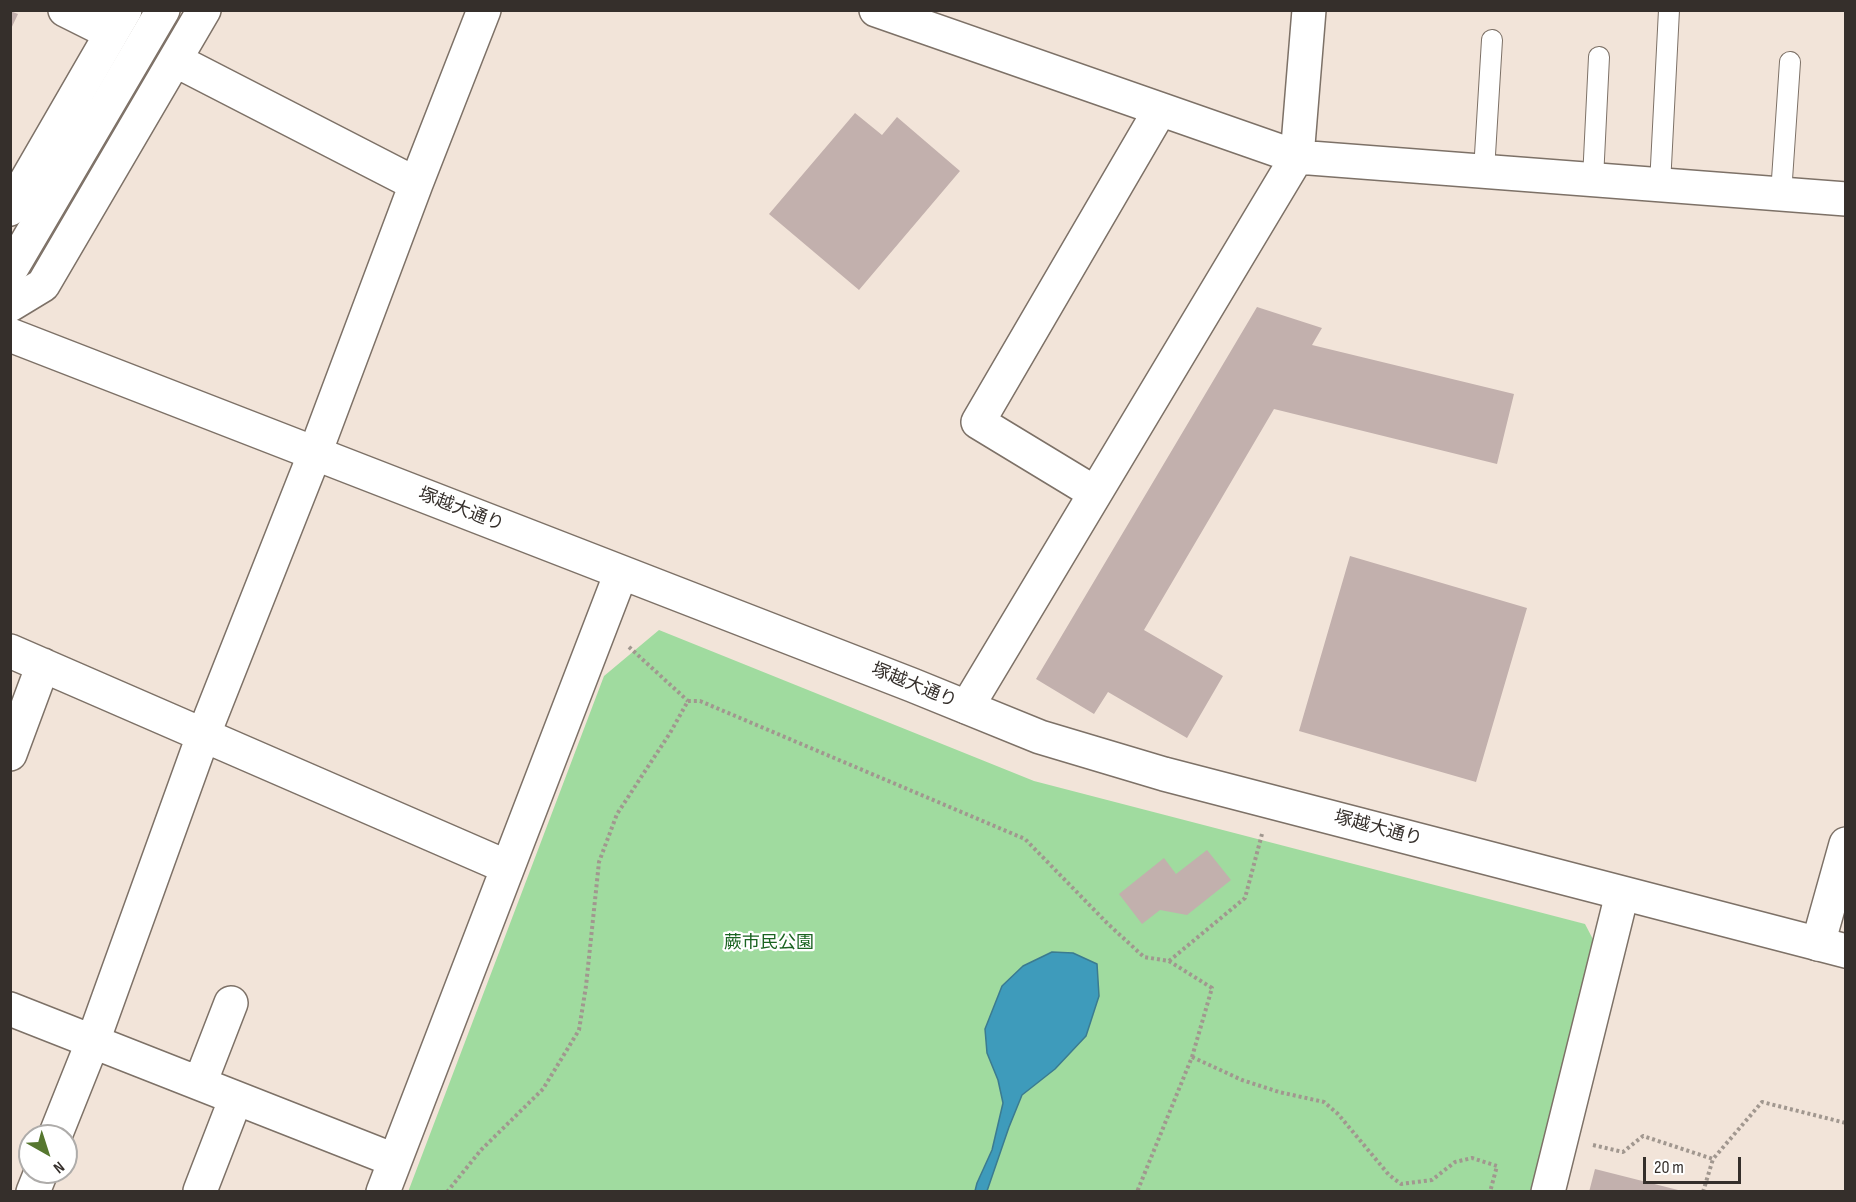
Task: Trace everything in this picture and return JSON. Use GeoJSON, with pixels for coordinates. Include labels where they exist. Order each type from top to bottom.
{"type":"FeatureCollection","features":[{"type":"Feature","properties":{"kind":"street"},"geometry":{"type":"LineString","coordinates":[[10,209],[118,22],[65,10]]}},
{"type":"Feature","properties":{"kind":"street"},"geometry":{"type":"LineString","coordinates":[[10,271],[163,10]]}},
{"type":"Feature","properties":{"kind":"street"},"geometry":{"type":"LineString","coordinates":[[10,305],[43,285],[204,10]]}},
{"type":"Feature","properties":{"kind":"street"},"geometry":{"type":"LineString","coordinates":[[60,1124],[93,1041],[203,736],[315,453],[484,10]]}},
{"type":"Feature","properties":{"kind":"street"},"geometry":{"type":"LineString","coordinates":[[876,10],[959,24],[1160,110],[1297,157],[1845,199]]}},
{"type":"Feature","properties":{"kind":"street"},"geometry":{"type":"LineString","coordinates":[[967,707],[1297,157],[1310,10]]}},
{"type":"Feature","properties":{"kind":"street"},"geometry":{"type":"LineString","coordinates":[[175,60],[416,184]]}},
{"type":"Feature","properties":{"kind":"street"},"geometry":{"type":"LineString","coordinates":[[1095,493],[978,422],[1160,110]]}},
{"type":"Feature","properties":{"kind":"street","name":"塚越大通り"},"geometry":{"type":"LineString","coordinates":[[10,335],[1040,737],[1164,774],[1832,947]]}},
{"type":"Feature","properties":{"kind":"street"},"geometry":{"type":"LineString","coordinates":[[383,1191],[621,573]]}},
{"type":"Feature","properties":{"kind":"street"},"geometry":{"type":"LineString","coordinates":[[10,651],[507,867]]}},
{"type":"Feature","properties":{"kind":"street"},"geometry":{"type":"LineString","coordinates":[[10,754],[43,665]]}},
{"type":"Feature","properties":{"kind":"street"},"geometry":{"type":"LineString","coordinates":[[1832,947],[1845,844]]}},
{"type":"Feature","properties":{"kind":"street"},"geometry":{"type":"LineString","coordinates":[[1548,1191],[1623,894]]}},
{"type":"Feature","properties":{"kind":"street"},"geometry":{"type":"LineString","coordinates":[[200,1083],[231,1003]]}},
{"type":"Feature","properties":{"kind":"street"},"geometry":{"type":"LineString","coordinates":[[10,1009],[394,1160]]}},
{"type":"Feature","properties":{"kind":"street"},"geometry":{"type":"LineString","coordinates":[[200,1191],[236,1098]]}},
{"type":"Feature","properties":{"kind":"lane"},"geometry":{"type":"LineString","coordinates":[[1660,185],[1669,10]]}},
{"type":"Feature","properties":{"kind":"lane"},"geometry":{"type":"LineString","coordinates":[[1484,171],[1492,40]]}},
{"type":"Feature","properties":{"kind":"lane"},"geometry":{"type":"LineString","coordinates":[[1593,179],[1599,57]]}},
{"type":"Feature","properties":{"kind":"lane"},"geometry":{"type":"LineString","coordinates":[[1781,194],[1790,62]]}},
{"type":"Feature","properties":{"kind":"path"},"geometry":{"type":"LineString","coordinates":[[628,647],[688,701],[700,701],[1025,839],[1108,924],[1144,957],[1169,962],[1212,988],[1192,1057],[1138,1191]]}},
{"type":"Feature","properties":{"kind":"path"},"geometry":{"type":"LineString","coordinates":[[447,1191],[481,1150],[543,1089],[579,1030],[599,862],[617,814],[688,701]]}},
{"type":"Feature","properties":{"kind":"path"},"geometry":{"type":"LineString","coordinates":[[1169,962],[1245,898],[1271,801]]}},
{"type":"Feature","properties":{"kind":"path"},"geometry":{"type":"LineString","coordinates":[[1192,1057],[1242,1080],[1279,1092],[1324,1102],[1338,1114],[1389,1175],[1401,1184],[1432,1180],[1455,1162],[1472,1158],[1497,1166],[1490,1191]]}},
{"type":"Feature","properties":{"kind":"path"},"geometry":{"type":"LineString","coordinates":[[1703,1191],[1713,1159],[1762,1102],[1845,1123]]}},
{"type":"Feature","properties":{"kind":"path"},"geometry":{"type":"LineString","coordinates":[[1562,1138],[1623,1152],[1643,1136],[1713,1159]]}},
{"type":"Feature","properties":{"kind":"green space","name":"蕨市民公園"},"geometry":{"type":"Polygon","coordinates":[[[659,630],[1034,781],[1585,924],[1597,947],[1530,1191],[408,1192],[604,676],[659,630]]]}},
{"type":"Feature","properties":{"kind":"water"},"geometry":{"type":"Polygon","coordinates":[[[1052,952],[1073,953],[1097,964],[1099,996],[1086,1036],[1055,1069],[1022,1095],[987,1191],[975,1191],[992,1150],[1003,1103],[998,1080],[987,1053],[985,1029],[1002,986],[1023,966],[1052,952]]]}},
{"type":"Feature","properties":{"kind":"building"},"geometry":{"type":"Polygon","coordinates":[[[10,11],[18,14],[10,31],[10,11]]]}},
{"type":"Feature","properties":{"kind":"building"},"geometry":{"type":"Polygon","coordinates":[[[855,113],[882,135],[897,117],[960,171],[859,290],[769,214],[855,113]]]}},
{"type":"Feature","properties":{"kind":"building"},"geometry":{"type":"Polygon","coordinates":[[[1257,307],[1322,328],[1312,345],[1514,394],[1497,464],[1274,409],[1144,630],[1223,676],[1187,738],[1108,692],[1094,714],[1036,679],[1257,307]]]}},
{"type":"Feature","properties":{"kind":"building"},"geometry":{"type":"Polygon","coordinates":[[[1350,556],[1527,608],[1476,782],[1299,731],[1350,556]]]}},
{"type":"Feature","properties":{"kind":"building"},"geometry":{"type":"Polygon","coordinates":[[[1207,850],[1231,880],[1187,915],[1160,910],[1142,924],[1119,894],[1164,858],[1176,874],[1207,850]]]}},
{"type":"Feature","properties":{"kind":"building"},"geometry":{"type":"Polygon","coordinates":[[[1595,1169],[1682,1191],[1682,1192],[1589,1192],[1595,1169]]]}}]}
